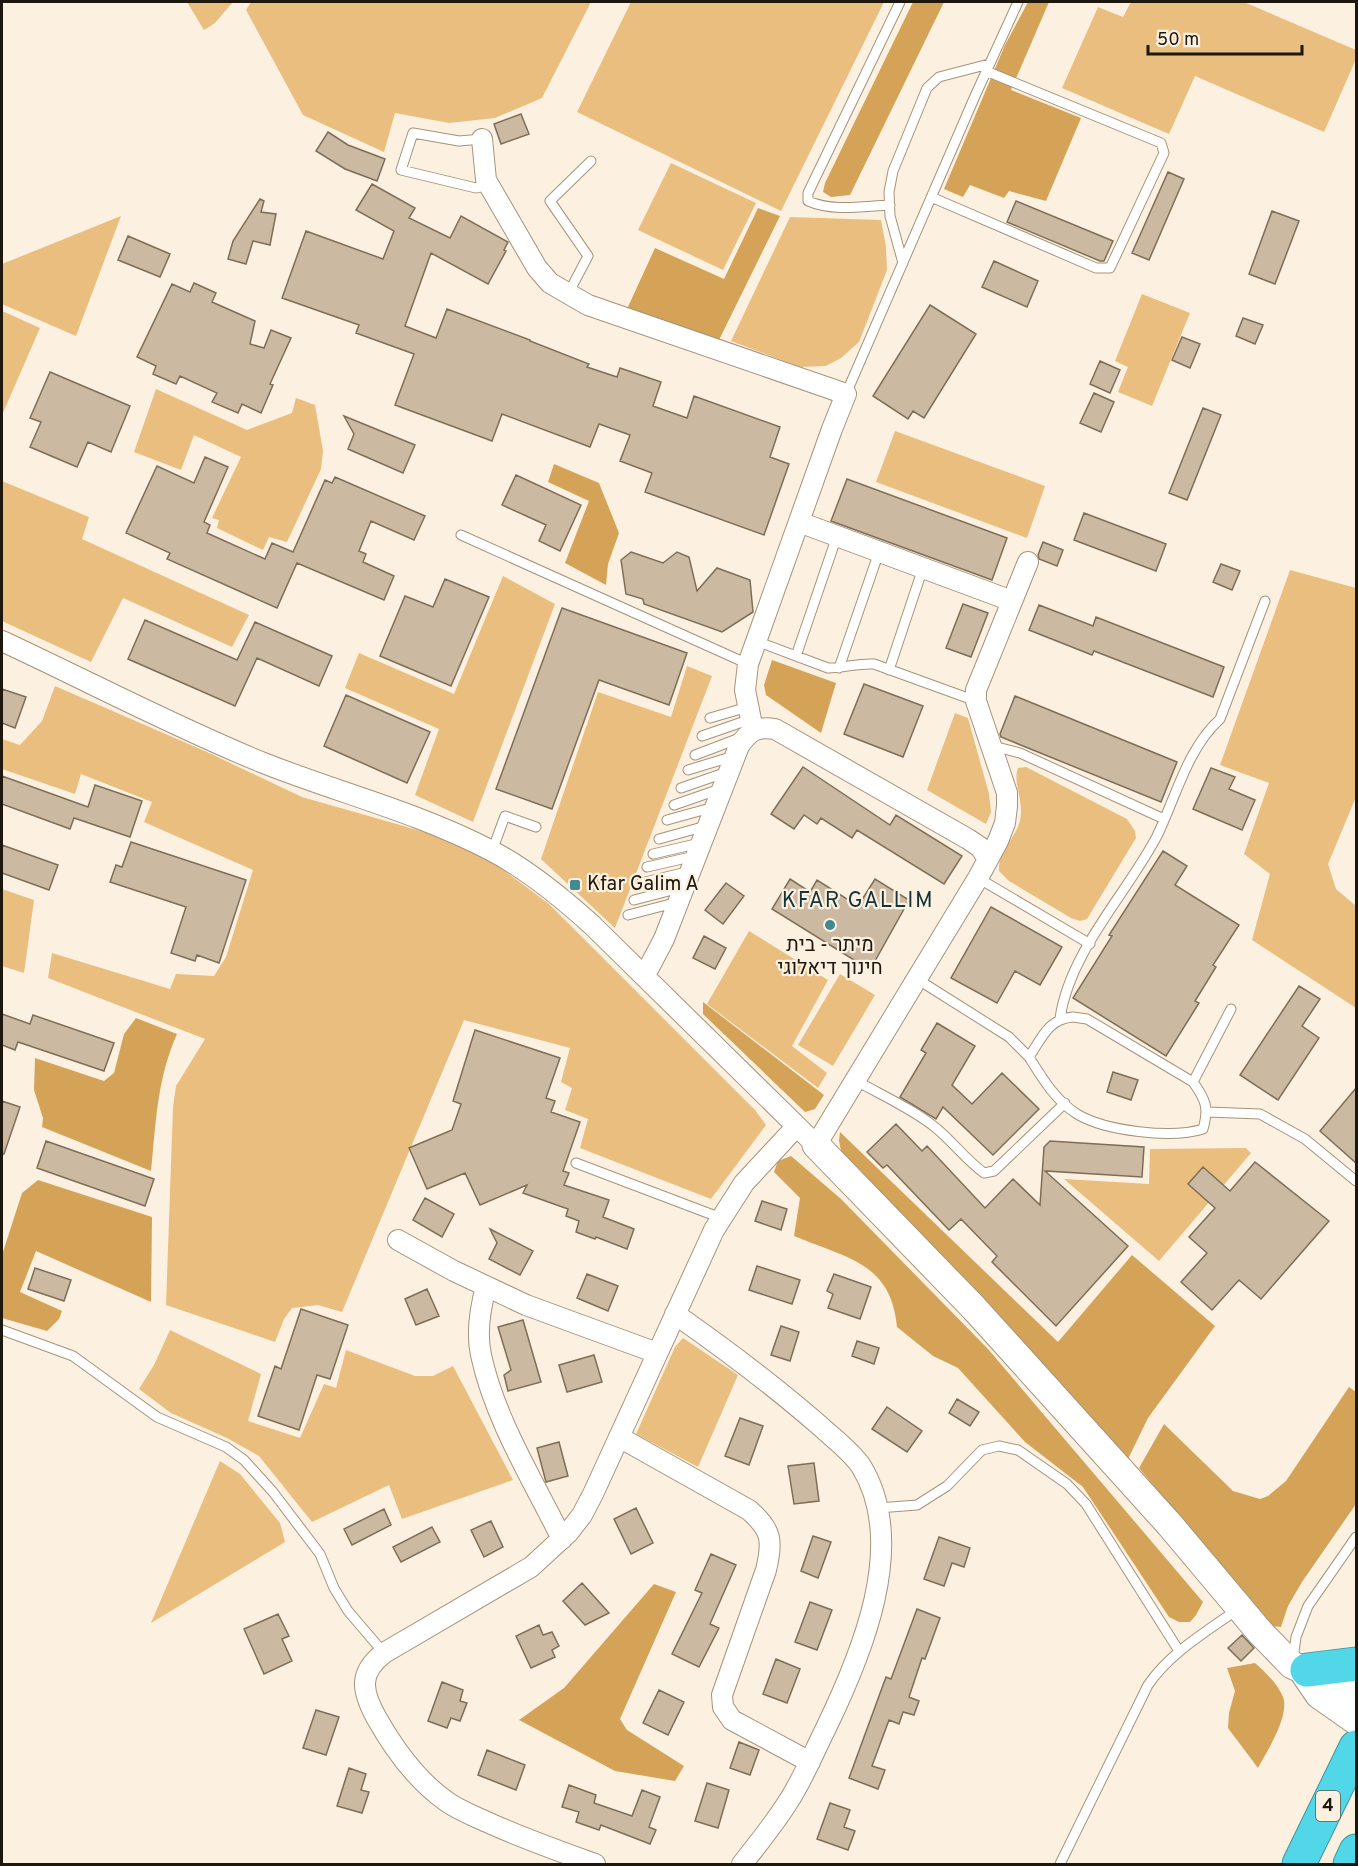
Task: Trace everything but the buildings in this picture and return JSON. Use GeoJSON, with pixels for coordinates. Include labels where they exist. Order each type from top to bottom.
{"type":"FeatureCollection","features":[{"type":"Feature","properties":{"kind":"highway"},"geometry":{"type":"LineString","coordinates":[[1300,1667],[1356,1664]]}},
{"type":"Feature","properties":{"kind":"highway","name":"4"},"geometry":{"type":"LineString","coordinates":[[1299,1864],[1356,1747]]}},
{"type":"Feature","properties":{"kind":"highway"},"geometry":{"type":"LineString","coordinates":[[1350,1864],[1356,1851]]}},
{"type":"Feature","properties":{"kind":"street"},"geometry":{"type":"LineString","coordinates":[[483,139],[486,180],[537,268],[550,283],[588,305],[846,394],[748,664],[745,690],[750,724],[659,949],[645,975]]}},
{"type":"Feature","properties":{"kind":"street"},"geometry":{"type":"LineString","coordinates":[[799,522],[1012,601]]}},
{"type":"Feature","properties":{"kind":"street"},"geometry":{"type":"LineString","coordinates":[[595,1864],[509,1832],[474,1816],[447,1802],[427,1786],[393,1745],[369,1705],[364,1688],[365,1674],[375,1659],[384,1653],[531,1567],[562,1539],[582,1515],[721,1218],[744,1184],[806,1136],[855,1080],[978,878],[1005,823],[1007,793],[976,701],[976,690],[1028,562]]}},
{"type":"Feature","properties":{"kind":"street"},"geometry":{"type":"LineString","coordinates":[[2,641],[248,756],[298,777],[430,823],[492,851],[566,901],[645,975],[806,1136],[989,1325],[1170,1525],[1258,1631],[1300,1667],[1356,1694]]}},
{"type":"Feature","properties":{"kind":"street"},"geometry":{"type":"LineString","coordinates":[[750,724],[775,729],[968,839],[980,847],[988,859]]}},
{"type":"Feature","properties":{"kind":"street"},"geometry":{"type":"LineString","coordinates":[[398,1240],[486,1287],[570,1323],[657,1353]]}},
{"type":"Feature","properties":{"kind":"street"},"geometry":{"type":"LineString","coordinates":[[486,1287],[479,1311],[481,1354],[493,1393],[510,1435],[562,1539]]}},
{"type":"Feature","properties":{"kind":"street"},"geometry":{"type":"LineString","coordinates":[[675,1314],[789,1398],[845,1449],[859,1464],[870,1482],[878,1508],[881,1541],[879,1575],[870,1617],[846,1688],[788,1802],[742,1864]]}},
{"type":"Feature","properties":{"kind":"street"},"geometry":{"type":"LineString","coordinates":[[619,1437],[749,1510],[760,1519],[770,1534],[771,1551],[766,1570],[722,1695],[723,1707],[732,1719],[810,1762]]}},
{"type":"Feature","properties":{"kind":"street"},"geometry":{"type":"LineString","coordinates":[[1300,1667],[1318,1695],[1356,1721]]}},
{"type":"Feature","properties":{"kind":"lane"},"geometry":{"type":"LineString","coordinates":[[890,205],[820,206],[808,201],[808,193],[900,2]]}},
{"type":"Feature","properties":{"kind":"lane"},"geometry":{"type":"LineString","coordinates":[[846,394],[1018,2]]}},
{"type":"Feature","properties":{"kind":"lane"},"geometry":{"type":"LineString","coordinates":[[903,263],[890,216],[889,192],[893,171],[927,88],[939,77],[988,68],[1161,142],[1164,153],[1110,268],[1096,268],[931,197]]}},
{"type":"Feature","properties":{"kind":"lane"},"geometry":{"type":"LineString","coordinates":[[483,139],[459,141],[413,133],[401,170],[476,188],[489,184]]}},
{"type":"Feature","properties":{"kind":"lane"},"geometry":{"type":"LineString","coordinates":[[568,294],[588,256],[550,201],[591,161]]}},
{"type":"Feature","properties":{"kind":"lane"},"geometry":{"type":"LineString","coordinates":[[461,535],[748,664]]}},
{"type":"Feature","properties":{"kind":"lane"},"geometry":{"type":"LineString","coordinates":[[796,656],[837,536]]}},
{"type":"Feature","properties":{"kind":"lane"},"geometry":{"type":"LineString","coordinates":[[839,668],[879,552]]}},
{"type":"Feature","properties":{"kind":"lane"},"geometry":{"type":"LineString","coordinates":[[889,670],[923,568]]}},
{"type":"Feature","properties":{"kind":"lane"},"geometry":{"type":"LineString","coordinates":[[1060,1018],[1066,987],[1156,837],[1198,745],[1209,729],[1220,719],[1265,602]]}},
{"type":"Feature","properties":{"kind":"lane"},"geometry":{"type":"LineString","coordinates":[[756,641],[828,668],[861,663],[874,664],[976,701]]}},
{"type":"Feature","properties":{"kind":"lane"},"geometry":{"type":"LineString","coordinates":[[710,718],[741,709],[750,724]]}},
{"type":"Feature","properties":{"kind":"lane"},"geometry":{"type":"LineString","coordinates":[[702,736],[750,724]]}},
{"type":"Feature","properties":{"kind":"lane"},"geometry":{"type":"LineString","coordinates":[[695,755],[750,724]]}},
{"type":"Feature","properties":{"kind":"lane"},"geometry":{"type":"LineString","coordinates":[[991,746],[1020,753],[1164,819]]}},
{"type":"Feature","properties":{"kind":"lane"},"geometry":{"type":"LineString","coordinates":[[688,770],[726,780]]}},
{"type":"Feature","properties":{"kind":"lane"},"geometry":{"type":"LineString","coordinates":[[681,788],[726,780]]}},
{"type":"Feature","properties":{"kind":"lane"},"geometry":{"type":"LineString","coordinates":[[674,805],[726,780]]}},
{"type":"Feature","properties":{"kind":"lane"},"geometry":{"type":"LineString","coordinates":[[667,820],[726,780]]}},
{"type":"Feature","properties":{"kind":"lane"},"geometry":{"type":"LineString","coordinates":[[492,851],[504,816],[536,827]]}},
{"type":"Feature","properties":{"kind":"lane"},"geometry":{"type":"LineString","coordinates":[[660,839],[693,864]]}},
{"type":"Feature","properties":{"kind":"lane"},"geometry":{"type":"LineString","coordinates":[[653,854],[693,864]]}},
{"type":"Feature","properties":{"kind":"lane"},"geometry":{"type":"LineString","coordinates":[[647,867],[693,864]]}},
{"type":"Feature","properties":{"kind":"lane"},"geometry":{"type":"LineString","coordinates":[[641,883],[693,864]]}},
{"type":"Feature","properties":{"kind":"lane"},"geometry":{"type":"LineString","coordinates":[[634,900],[693,864]]}},
{"type":"Feature","properties":{"kind":"lane"},"geometry":{"type":"LineString","coordinates":[[628,915],[693,864]]}},
{"type":"Feature","properties":{"kind":"lane"},"geometry":{"type":"LineString","coordinates":[[978,878],[1090,944]]}},
{"type":"Feature","properties":{"kind":"lane"},"geometry":{"type":"LineString","coordinates":[[917,979],[1009,1037],[1029,1057],[1056,1096],[1077,1114],[1102,1125],[1137,1132],[1193,1132],[1203,1129],[1208,1112],[1202,1095],[1193,1082],[1087,1019],[1060,1018],[1050,1025],[1029,1057]]}},
{"type":"Feature","properties":{"kind":"lane"},"geometry":{"type":"LineString","coordinates":[[1193,1082],[1231,1009]]}},
{"type":"Feature","properties":{"kind":"lane"},"geometry":{"type":"LineString","coordinates":[[855,1080],[933,1125],[984,1173],[994,1171],[1065,1103]]}},
{"type":"Feature","properties":{"kind":"lane"},"geometry":{"type":"LineString","coordinates":[[1208,1112],[1260,1114],[1305,1139],[1356,1181]]}},
{"type":"Feature","properties":{"kind":"lane"},"geometry":{"type":"LineString","coordinates":[[576,1162],[721,1218]]}},
{"type":"Feature","properties":{"kind":"lane"},"geometry":{"type":"LineString","coordinates":[[2,1330],[73,1356],[157,1418],[225,1447],[244,1460],[273,1492],[320,1554],[334,1588],[348,1611],[384,1653]]}},
{"type":"Feature","properties":{"kind":"lane"},"geometry":{"type":"LineString","coordinates":[[878,1508],[917,1505],[947,1486],[982,1450],[999,1446],[1018,1450],[1067,1484],[1086,1504],[1179,1651]]}},
{"type":"Feature","properties":{"kind":"lane"},"geometry":{"type":"LineString","coordinates":[[1300,1667],[1296,1636],[1308,1606],[1356,1537]]}},
{"type":"Feature","properties":{"kind":"lane"},"geometry":{"type":"LineString","coordinates":[[1060,1864],[1148,1685],[1158,1670],[1179,1651],[1240,1609]]}},
{"type":"Feature","properties":{"kind":"shaded area"},"geometry":{"type":"Polygon","coordinates":[[[187,2],[233,2],[215,23],[204,30],[187,2]]]}},
{"type":"Feature","properties":{"kind":"shaded area"},"geometry":{"type":"Polygon","coordinates":[[[251,2],[591,2],[542,98],[495,118],[449,123],[395,113],[384,152],[303,115],[246,10],[251,2]]]}},
{"type":"Feature","properties":{"kind":"shaded area"},"geometry":{"type":"Polygon","coordinates":[[[631,2],[884,2],[781,211],[577,112],[631,2]]]}},
{"type":"Feature","properties":{"kind":"shaded area"},"geometry":{"type":"Polygon","coordinates":[[[913,2],[944,2],[850,195],[831,197],[823,192],[825,183],[913,2]]]}},
{"type":"Feature","properties":{"kind":"shaded area"},"geometry":{"type":"Polygon","coordinates":[[[1028,2],[1049,2],[1011,90],[1081,118],[1046,201],[1009,191],[1004,198],[970,185],[963,197],[944,189],[1005,45],[1028,2]]]}},
{"type":"Feature","properties":{"kind":"shaded area"},"geometry":{"type":"Polygon","coordinates":[[[1131,2],[1244,2],[1356,50],[1356,59],[1324,132],[1195,76],[1169,134],[1062,88],[1098,7],[1123,17],[1131,2]]]}},
{"type":"Feature","properties":{"kind":"shaded area"},"geometry":{"type":"Polygon","coordinates":[[[671,163],[756,203],[723,270],[638,230],[671,163]]]}},
{"type":"Feature","properties":{"kind":"shaded area"},"geometry":{"type":"Polygon","coordinates":[[[758,208],[780,216],[718,342],[627,309],[655,248],[724,279],[758,208]]]}},
{"type":"Feature","properties":{"kind":"shaded area"},"geometry":{"type":"Polygon","coordinates":[[[121,216],[76,336],[2,304],[2,264],[121,216]]]}},
{"type":"Feature","properties":{"kind":"shaded area"},"geometry":{"type":"Polygon","coordinates":[[[790,217],[881,220],[887,270],[859,342],[841,358],[826,366],[799,367],[731,341],[790,217]]]}},
{"type":"Feature","properties":{"kind":"shaded area"},"geometry":{"type":"Polygon","coordinates":[[[1142,294],[1190,313],[1152,406],[1118,392],[1128,367],[1115,361],[1142,294]]]}},
{"type":"Feature","properties":{"kind":"shaded area"},"geometry":{"type":"Polygon","coordinates":[[[2,311],[40,328],[2,415],[2,311]]]}},
{"type":"Feature","properties":{"kind":"shaded area"},"geometry":{"type":"Polygon","coordinates":[[[156,389],[247,430],[292,413],[296,398],[315,405],[323,451],[321,469],[287,542],[269,537],[263,550],[217,528],[219,520],[212,518],[241,457],[194,435],[181,470],[134,452],[156,389]]]}},
{"type":"Feature","properties":{"kind":"shaded area"},"geometry":{"type":"Polygon","coordinates":[[[895,431],[1045,486],[1027,538],[876,482],[895,431]]]}},
{"type":"Feature","properties":{"kind":"shaded area"},"geometry":{"type":"Polygon","coordinates":[[[554,464],[599,483],[619,533],[608,564],[606,585],[565,563],[589,501],[548,482],[554,464]]]}},
{"type":"Feature","properties":{"kind":"shaded area"},"geometry":{"type":"Polygon","coordinates":[[[2,481],[89,517],[82,539],[249,615],[232,647],[123,598],[91,662],[2,621],[2,481]]]}},
{"type":"Feature","properties":{"kind":"shaded area"},"geometry":{"type":"Polygon","coordinates":[[[1290,570],[1356,588],[1356,797],[1328,864],[1336,889],[1356,906],[1356,1008],[1252,940],[1270,874],[1244,854],[1269,783],[1220,765],[1290,570]]]}},
{"type":"Feature","properties":{"kind":"shaded area"},"geometry":{"type":"Polygon","coordinates":[[[503,576],[555,604],[473,822],[415,795],[439,729],[345,688],[359,653],[454,694],[503,576]]]}},
{"type":"Feature","properties":{"kind":"shaded area"},"geometry":{"type":"Polygon","coordinates":[[[772,660],[836,683],[821,733],[766,695],[764,685],[772,660]]]}},
{"type":"Feature","properties":{"kind":"shaded area"},"geometry":{"type":"Polygon","coordinates":[[[687,666],[712,676],[615,928],[541,859],[598,692],[671,717],[687,666]]]}},
{"type":"Feature","properties":{"kind":"shaded area"},"geometry":{"type":"Polygon","coordinates":[[[55,686],[207,752],[302,797],[449,839],[493,862],[549,904],[755,1110],[766,1125],[711,1199],[580,1148],[588,1119],[565,1110],[572,1088],[561,1082],[570,1048],[464,1020],[342,1312],[318,1305],[292,1308],[284,1319],[275,1342],[166,1305],[173,1107],[176,1086],[205,1039],[48,978],[52,953],[170,989],[176,974],[214,976],[226,957],[253,870],[144,822],[152,802],[81,774],[75,794],[2,769],[2,739],[20,745],[42,721],[55,686]]]}},
{"type":"Feature","properties":{"kind":"shaded area"},"geometry":{"type":"Polygon","coordinates":[[[955,713],[968,718],[989,794],[991,812],[986,824],[927,790],[955,713]]]}},
{"type":"Feature","properties":{"kind":"shaded area"},"geometry":{"type":"Polygon","coordinates":[[[1026,767],[1127,819],[1135,831],[1136,838],[1087,919],[1080,921],[1071,918],[1009,881],[999,871],[1003,852],[1019,824],[1021,809],[1017,774],[1018,768],[1026,767]]]}},
{"type":"Feature","properties":{"kind":"shaded area"},"geometry":{"type":"Polygon","coordinates":[[[2,889],[34,900],[24,973],[2,966],[2,889]]]}},
{"type":"Feature","properties":{"kind":"shaded area"},"geometry":{"type":"Polygon","coordinates":[[[749,931],[828,980],[792,1046],[827,1073],[818,1088],[707,1004],[749,931]]]}},
{"type":"Feature","properties":{"kind":"shaded area"},"geometry":{"type":"Polygon","coordinates":[[[840,974],[875,995],[833,1066],[798,1045],[840,974]]]}},
{"type":"Feature","properties":{"kind":"shaded area"},"geometry":{"type":"Polygon","coordinates":[[[703,1002],[824,1095],[815,1109],[805,1112],[703,1014],[703,1002]]]}},
{"type":"Feature","properties":{"kind":"shaded area"},"geometry":{"type":"Polygon","coordinates":[[[136,1018],[177,1034],[161,1084],[151,1171],[42,1127],[43,1118],[34,1090],[35,1058],[104,1081],[114,1073],[124,1034],[136,1018]]]}},
{"type":"Feature","properties":{"kind":"shaded area"},"geometry":{"type":"Polygon","coordinates":[[[840,1132],[1058,1342],[1132,1255],[1215,1326],[1148,1418],[1128,1459],[842,1155],[840,1132]]]}},
{"type":"Feature","properties":{"kind":"shaded area"},"geometry":{"type":"Polygon","coordinates":[[[1246,1148],[1251,1153],[1159,1261],[1064,1179],[1149,1184],[1150,1149],[1246,1148]]]}},
{"type":"Feature","properties":{"kind":"shaded area"},"geometry":{"type":"Polygon","coordinates":[[[791,1156],[841,1199],[988,1349],[1203,1602],[1190,1622],[1179,1622],[1169,1617],[1083,1487],[1025,1442],[958,1368],[933,1356],[897,1327],[893,1305],[886,1288],[875,1275],[848,1257],[794,1236],[800,1198],[774,1172],[778,1161],[791,1156]]]}},
{"type":"Feature","properties":{"kind":"shaded area"},"geometry":{"type":"Polygon","coordinates":[[[38,1180],[152,1217],[151,1302],[36,1251],[20,1292],[62,1311],[59,1319],[47,1331],[2,1318],[2,1255],[22,1193],[38,1180]]]}},
{"type":"Feature","properties":{"kind":"shaded area"},"geometry":{"type":"Polygon","coordinates":[[[170,1330],[261,1374],[248,1421],[300,1438],[324,1384],[336,1388],[346,1350],[415,1376],[433,1376],[453,1366],[513,1480],[402,1519],[389,1485],[312,1522],[259,1456],[227,1438],[171,1413],[139,1389],[154,1365],[170,1330]]]}},
{"type":"Feature","properties":{"kind":"shaded area"},"geometry":{"type":"Polygon","coordinates":[[[683,1338],[738,1375],[698,1467],[636,1434],[675,1347],[683,1338]]]}},
{"type":"Feature","properties":{"kind":"shaded area"},"geometry":{"type":"Polygon","coordinates":[[[1349,1387],[1356,1392],[1356,1504],[1302,1582],[1288,1606],[1281,1627],[1271,1626],[1139,1468],[1164,1424],[1233,1491],[1260,1499],[1268,1496],[1286,1481],[1349,1387]]]}},
{"type":"Feature","properties":{"kind":"shaded area"},"geometry":{"type":"Polygon","coordinates":[[[220,1461],[240,1474],[280,1523],[285,1542],[151,1623],[220,1461]]]}},
{"type":"Feature","properties":{"kind":"shaded area"},"geometry":{"type":"Polygon","coordinates":[[[654,1584],[676,1592],[620,1719],[627,1730],[684,1766],[675,1781],[615,1771],[519,1720],[564,1688],[654,1584]]]}},
{"type":"Feature","properties":{"kind":"shaded area"},"geometry":{"type":"Polygon","coordinates":[[[1255,1663],[1278,1687],[1284,1705],[1277,1733],[1258,1768],[1228,1728],[1229,1713],[1235,1691],[1227,1668],[1255,1663]]]}},
{"type":"Feature","properties":{"kind":"place","name":"Kfar Galim A"},"geometry":{"type":"Point","coordinates":[575,885]}},
{"type":"Feature","properties":{"kind":"place","name":"מיתר - בית חינוך דיאלוגי"},"geometry":{"type":"Point","coordinates":[830,925]}},
{"type":"Feature","properties":{"kind":"district","name":"KFAR GALLIM"},"geometry":{"type":"Point","coordinates":[858,901]}}]}
